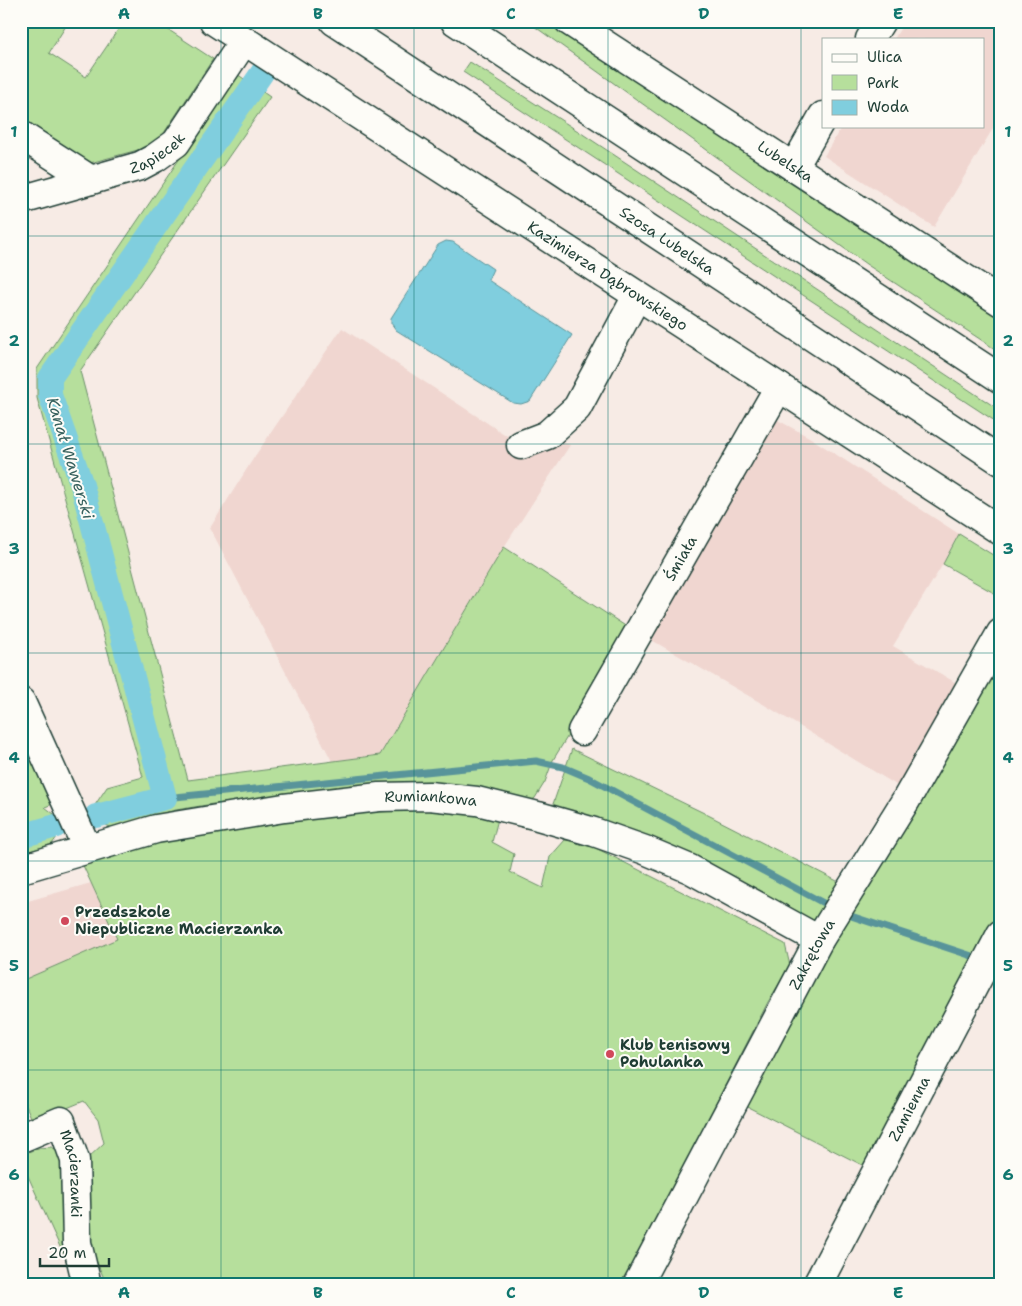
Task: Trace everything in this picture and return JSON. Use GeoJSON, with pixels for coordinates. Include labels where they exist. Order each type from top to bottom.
{"type":"FeatureCollection","features":[{"type":"Feature","properties":{"kind":"main road","name":"Kazimierza Dąbrowskiego"},"geometry":{"type":"LineString","coordinates":[[214,21],[1001,531]]}},
{"type":"Feature","properties":{"kind":"main road","name":"Szosa Lubelska"},"geometry":{"type":"LineString","coordinates":[[334,21],[1001,461]]}},
{"type":"Feature","properties":{"kind":"main road"},"geometry":{"type":"LineString","coordinates":[[454,21],[1001,379]]}},
{"type":"Feature","properties":{"kind":"main road","name":"Lubelska"},"geometry":{"type":"LineString","coordinates":[[569,21],[1001,302]]}},
{"type":"Feature","properties":{"kind":"main road"},"geometry":{"type":"LineString","coordinates":[[871,38],[881,21]]}},
{"type":"Feature","properties":{"kind":"main road","name":"Zapiecek"},"geometry":{"type":"LineString","coordinates":[[21,200],[140,166],[155,158],[176,143],[244,41]]}},
{"type":"Feature","properties":{"kind":"main road"},"geometry":{"type":"LineString","coordinates":[[794,167],[822,118]]}},
{"type":"Feature","properties":{"kind":"main road"},"geometry":{"type":"LineString","coordinates":[[21,135],[91,180]]}},
{"type":"Feature","properties":{"kind":"main road"},"geometry":{"type":"LineString","coordinates":[[521,445],[547,436],[577,408],[637,296]]}},
{"type":"Feature","properties":{"kind":"main road","name":"Śmiała"},"geometry":{"type":"LineString","coordinates":[[582,731],[779,387]]}},
{"type":"Feature","properties":{"kind":"main road","name":"Zakrętowa"},"geometry":{"type":"LineString","coordinates":[[637,1285],[826,929],[906,800],[1001,633]]}},
{"type":"Feature","properties":{"kind":"main road"},"geometry":{"type":"LineString","coordinates":[[21,702],[87,848]]}},
{"type":"Feature","properties":{"kind":"main road","name":"Rumiankowa"},"geometry":{"type":"LineString","coordinates":[[21,869],[156,828],[284,808],[380,797],[428,796],[478,800],[594,832],[690,869],[826,929]]}},
{"type":"Feature","properties":{"kind":"main road","name":"Zamienna"},"geometry":{"type":"LineString","coordinates":[[817,1285],[999,937]]}},
{"type":"Feature","properties":{"kind":"main road","name":"Macierzanki"},"geometry":{"type":"LineString","coordinates":[[21,1138],[61,1121],[75,1160],[77,1243],[86,1285]]}},
{"type":"Feature","properties":{"kind":"shaded area"},"geometry":{"type":"Polygon","coordinates":[[[905,21],[1001,21],[1001,115],[934,227],[824,156],[841,128],[984,128],[984,38],[895,38],[905,21]]]}},
{"type":"Feature","properties":{"kind":"shaded area"},"geometry":{"type":"Polygon","coordinates":[[[342,328],[521,445],[551,447],[562,442],[570,445],[504,547],[380,755],[332,761],[210,528],[253,459],[342,328]]]}},
{"type":"Feature","properties":{"kind":"shaded area"},"geometry":{"type":"Polygon","coordinates":[[[772,417],[809,437],[959,534],[893,646],[958,684],[898,786],[768,707],[648,638],[772,417]]]}},
{"type":"Feature","properties":{"kind":"shaded area","name":"Przedszkole Niepubliczne Macierzanka"},"geometry":{"type":"Polygon","coordinates":[[[91,883],[117,939],[21,981],[21,903],[91,883]]]}},
{"type":"Feature","properties":{"kind":"green space"},"geometry":{"type":"Polygon","coordinates":[[[21,21],[69,21],[49,53],[86,77],[124,21],[155,21],[213,59],[156,145],[90,163],[21,118],[21,21]]]}},
{"type":"Feature","properties":{"kind":"green space"},"geometry":{"type":"Polygon","coordinates":[[[527,21],[548,21],[1001,314],[1001,353],[866,264],[527,21]]]}},
{"type":"Feature","properties":{"kind":"green space"},"geometry":{"type":"Polygon","coordinates":[[[470,62],[578,131],[1001,411],[1001,425],[463,72],[470,62]]]}},
{"type":"Feature","properties":{"kind":"green space"},"geometry":{"type":"Polygon","coordinates":[[[237,74],[270,97],[80,371],[188,780],[380,755],[504,547],[630,629],[553,760],[545,782],[535,798],[524,806],[446,785],[213,804],[176,810],[112,828],[98,821],[93,808],[107,787],[143,777],[37,398],[37,369],[237,74]]]}},
{"type":"Feature","properties":{"kind":"green space"},"geometry":{"type":"Polygon","coordinates":[[[959,534],[1001,560],[1001,597],[943,564],[959,534]]]}},
{"type":"Feature","properties":{"kind":"green space"},"geometry":{"type":"Polygon","coordinates":[[[1001,650],[1001,926],[992,924],[971,969],[868,1168],[740,1103],[1001,650]]]}},
{"type":"Feature","properties":{"kind":"green space"},"geometry":{"type":"Polygon","coordinates":[[[21,727],[55,803],[45,807],[59,818],[62,830],[52,844],[21,854],[21,727]]]}},
{"type":"Feature","properties":{"kind":"green space"},"geometry":{"type":"Polygon","coordinates":[[[572,749],[704,813],[841,884],[818,922],[808,923],[551,810],[572,749]]]}},
{"type":"Feature","properties":{"kind":"green space"},"geometry":{"type":"Polygon","coordinates":[[[443,808],[498,819],[492,842],[514,854],[510,872],[543,888],[550,857],[565,840],[584,842],[785,944],[790,966],[768,1002],[623,1285],[107,1285],[90,1247],[88,1158],[104,1143],[98,1119],[84,1101],[33,1122],[21,1094],[21,981],[117,939],[80,859],[181,834],[317,816],[443,808]]]}},
{"type":"Feature","properties":{"kind":"green space"},"geometry":{"type":"Polygon","coordinates":[[[51,1147],[58,1150],[67,1160],[70,1269],[21,1164],[21,1155],[38,1148],[51,1147]]]}},
{"type":"Feature","properties":{"kind":"water"},"geometry":{"type":"Polygon","coordinates":[[[446,241],[453,242],[493,269],[488,280],[572,335],[530,401],[521,404],[513,403],[396,330],[391,323],[391,318],[438,245],[446,241]]]}},
{"type":"Feature","properties":{"kind":"waterway","name":"Kanał Wawerski"},"geometry":{"type":"LineString","coordinates":[[96,816],[165,798],[82,485],[50,395],[50,378],[262,73]]}},
{"type":"Feature","properties":{"kind":"waterway"},"geometry":{"type":"LineString","coordinates":[[165,798],[536,761],[563,767],[589,778],[829,906]]}},
{"type":"Feature","properties":{"kind":"waterway","name":"Kanał Wawerski"},"geometry":{"type":"LineString","coordinates":[[21,836],[56,826]]}},
{"type":"Feature","properties":{"kind":"waterway"},"geometry":{"type":"LineString","coordinates":[[845,914],[975,957]]}},
{"type":"Feature","properties":{"kind":"place","name":"Przedszkole Niepubliczne Macierzanka"},"geometry":{"type":"Point","coordinates":[65,921]}},
{"type":"Feature","properties":{"kind":"place","name":"Klub tenisowy Pohulanka"},"geometry":{"type":"Point","coordinates":[610,1054]}}]}
